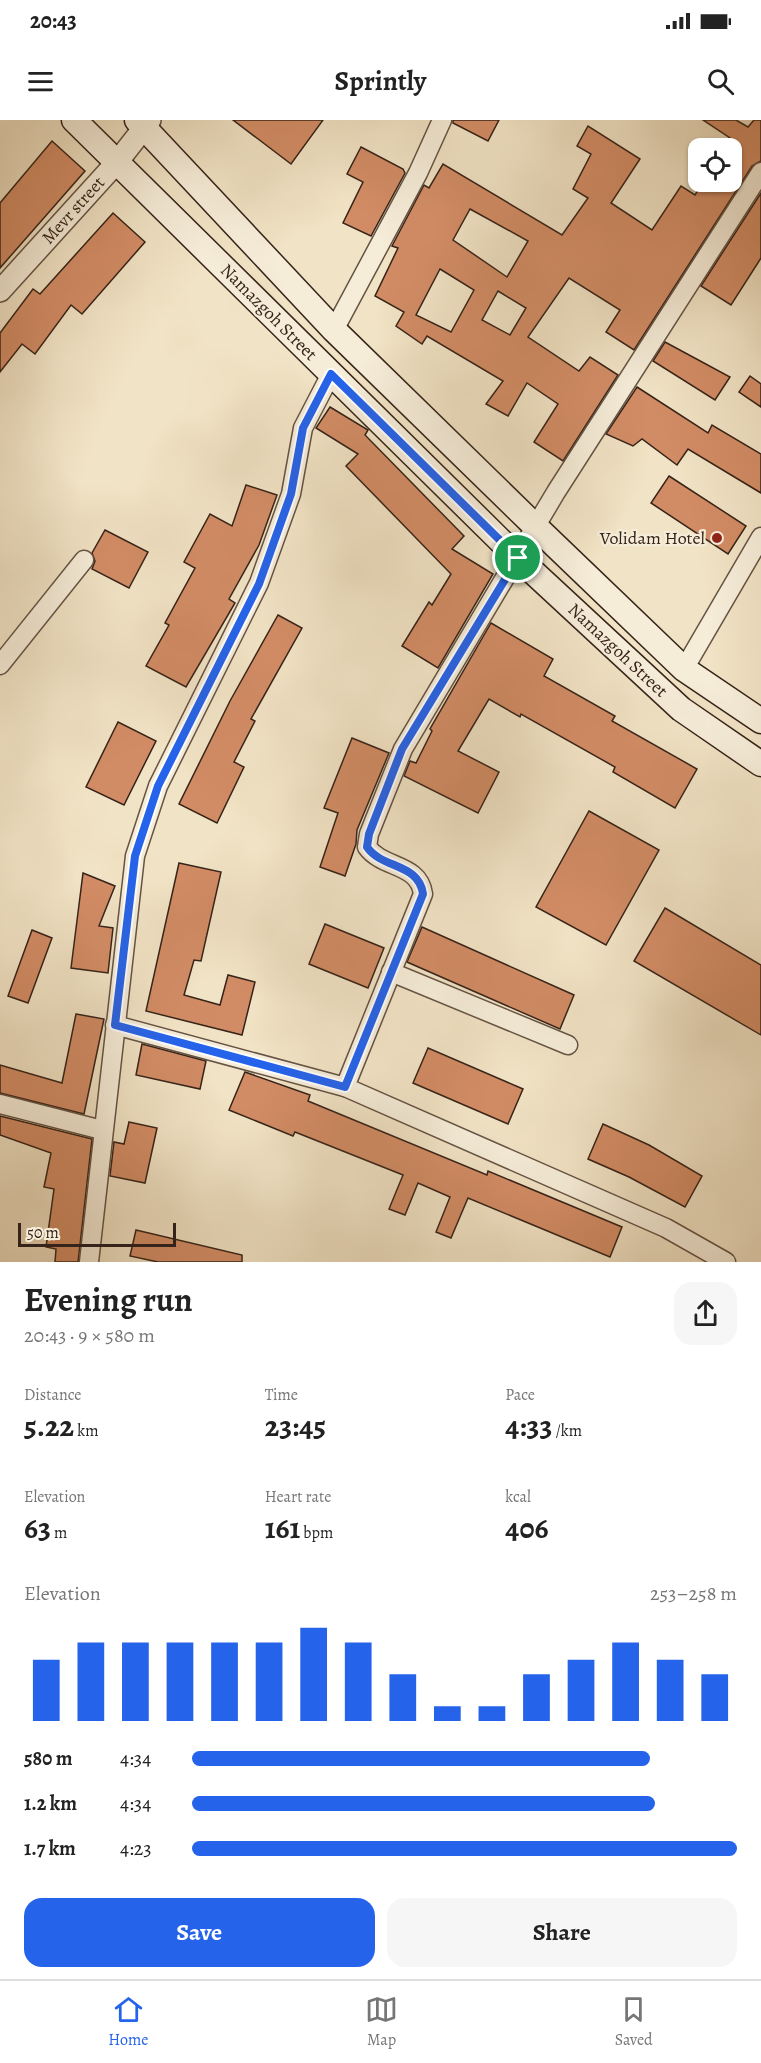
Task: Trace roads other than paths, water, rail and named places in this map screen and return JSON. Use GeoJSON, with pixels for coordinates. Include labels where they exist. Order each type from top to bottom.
{"type":"FeatureCollection","features":[{"type":"Feature","properties":{"kind":"main road","name":"Namazgoh Street"},"geometry":{"type":"LineString","coordinates":[[74,120],[518,558],[681,709],[761,764]]}},
{"type":"Feature","properties":{"kind":"main road","name":"Namazgoh Street"},"geometry":{"type":"LineString","coordinates":[[143,122],[334,330],[535,526],[684,669],[761,722]]}},
{"type":"Feature","properties":{"kind":"street"},"geometry":{"type":"LineString","coordinates":[[334,330],[417,173],[442,120]]}},
{"type":"Feature","properties":{"kind":"street","name":"Mevr street"},"geometry":{"type":"LineString","coordinates":[[0,291],[118,161],[143,122]]}},
{"type":"Feature","properties":{"kind":"street"},"geometry":{"type":"LineString","coordinates":[[345,1087],[423,894],[422,882],[412,873],[373,855],[367,847],[369,834],[402,749],[535,526],[761,172]]}},
{"type":"Feature","properties":{"kind":"street"},"geometry":{"type":"LineString","coordinates":[[89,1262],[102,1130],[135,856],[158,786],[259,584],[291,494],[303,428],[331,374]]}},
{"type":"Feature","properties":{"kind":"street"},"geometry":{"type":"LineString","coordinates":[[684,669],[761,537]]}},
{"type":"Feature","properties":{"kind":"street"},"geometry":{"type":"LineString","coordinates":[[0,664],[84,560]]}},
{"type":"Feature","properties":{"kind":"street"},"geometry":{"type":"LineString","coordinates":[[391,972],[568,1044]]}},
{"type":"Feature","properties":{"kind":"street"},"geometry":{"type":"LineString","coordinates":[[115,1025],[345,1087],[666,1228],[726,1262]]}},
{"type":"Feature","properties":{"kind":"street"},"geometry":{"type":"LineString","coordinates":[[0,1104],[102,1130]]}},
{"type":"Feature","properties":{"kind":"place","name":"Volidam Hotel"},"geometry":{"type":"Point","coordinates":[717,538]}}]}
